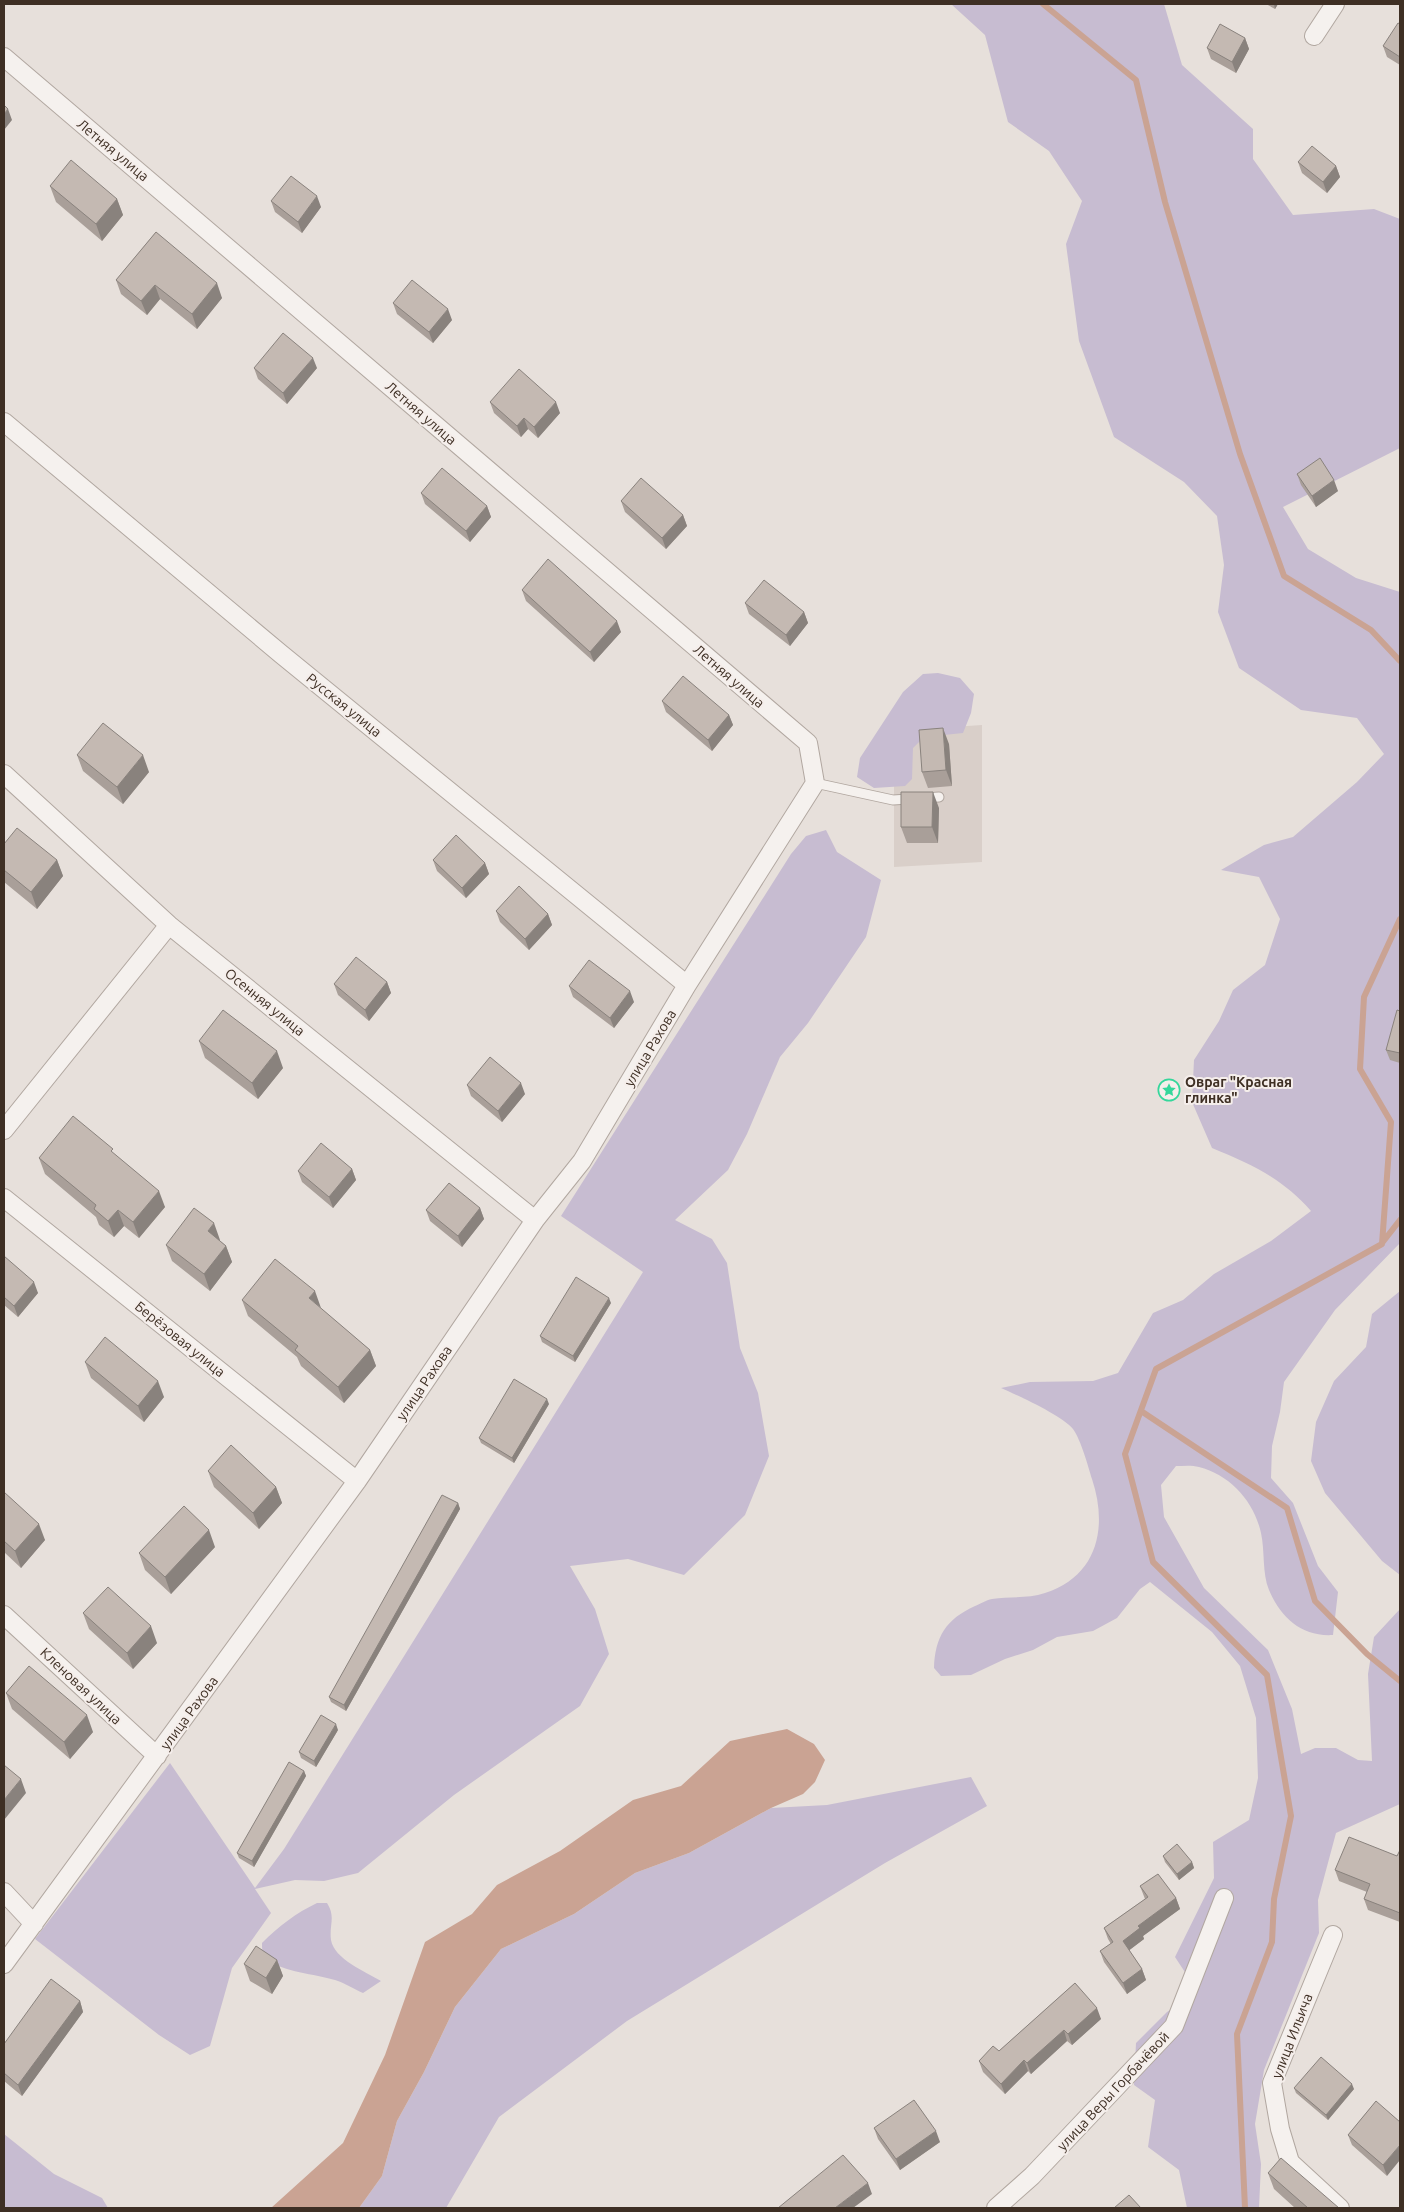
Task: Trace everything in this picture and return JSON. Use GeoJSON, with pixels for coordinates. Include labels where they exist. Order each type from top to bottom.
{"type":"FeatureCollection","features":[{"type":"Feature","properties":{"kind":"street"},"geometry":{"type":"LineString","coordinates":[[1314,36],[1336,4]]}},
{"type":"Feature","properties":{"kind":"street","name":"Летняя улица"},"geometry":{"type":"LineString","coordinates":[[4,57],[808,743],[815,783]]}},
{"type":"Feature","properties":{"kind":"street","name":"Русская улица"},"geometry":{"type":"LineString","coordinates":[[4,422],[281,654],[687,985]]}},
{"type":"Feature","properties":{"kind":"street","name":"Осенняя улица"},"geometry":{"type":"LineString","coordinates":[[4,774],[169,925],[535,1220]]}},
{"type":"Feature","properties":{"kind":"street","name":"улица Рахова"},"geometry":{"type":"LineString","coordinates":[[4,1964],[356,1481],[535,1220],[582,1161],[687,985],[815,783]]}},
{"type":"Feature","properties":{"kind":"street"},"geometry":{"type":"LineString","coordinates":[[4,1130],[169,925]]}},
{"type":"Feature","properties":{"kind":"street","name":"Берёзовая улица"},"geometry":{"type":"LineString","coordinates":[[4,1198],[356,1481]]}},
{"type":"Feature","properties":{"kind":"street","name":"Кленовая улица"},"geometry":{"type":"LineString","coordinates":[[4,1615],[157,1756]]}},
{"type":"Feature","properties":{"kind":"street"},"geometry":{"type":"LineString","coordinates":[[4,1892],[34,1924]]}},
{"type":"Feature","properties":{"kind":"street","name":"улица Веры Горбачёвой"},"geometry":{"type":"LineString","coordinates":[[996,2208],[1032,2176],[1174,2026],[1224,1898]]}},
{"type":"Feature","properties":{"kind":"street","name":"улица Ильича"},"geometry":{"type":"LineString","coordinates":[[1333,1935],[1272,2083],[1280,2129],[1290,2162],[1340,2208]]}},
{"type":"Feature","properties":{"kind":"lane"},"geometry":{"type":"LineString","coordinates":[[815,783],[893,800],[939,798]]}},
{"type":"Feature","properties":{"kind":"shaded area"},"geometry":{"type":"Polygon","coordinates":[[[951,4],[1164,4],[1182,65],[1253,129],[1253,159],[1293,215],[1374,209],[1400,219],[1400,448],[1283,507],[1308,549],[1356,578],[1400,592],[1400,1243],[1335,1310],[1284,1382],[1280,1412],[1272,1446],[1271,1478],[1293,1503],[1318,1566],[1338,1592],[1333,1635],[1322,1635],[1302,1629],[1286,1617],[1280,1609],[1267,1583],[1258,1521],[1246,1500],[1230,1483],[1221,1476],[1199,1467],[1176,1466],[1161,1485],[1164,1517],[1204,1588],[1268,1650],[1292,1709],[1301,1754],[1315,1748],[1336,1748],[1358,1760],[1372,1761],[1368,1674],[1374,1637],[1400,1609],[1400,1804],[1336,1833],[1318,1900],[1319,1933],[1264,2070],[1255,2124],[1261,2164],[1259,2208],[1187,2208],[1179,2170],[1148,2147],[1155,2100],[1134,2085],[1136,2043],[1167,2012],[1198,1992],[1175,1957],[1214,1878],[1213,1842],[1249,1820],[1258,1778],[1256,1718],[1240,1666],[1212,1632],[1150,1582],[1140,1589],[1117,1618],[1093,1631],[1057,1637],[1033,1650],[1005,1659],[971,1675],[941,1676],[934,1668],[940,1638],[944,1630],[956,1617],[983,1602],[998,1598],[1039,1595],[1063,1585],[1077,1575],[1087,1562],[1094,1548],[1098,1532],[1097,1497],[1084,1453],[1073,1429],[1060,1418],[1039,1406],[1001,1388],[1030,1382],[1093,1381],[1118,1373],[1153,1313],[1183,1300],[1214,1274],[1271,1241],[1311,1211],[1289,1189],[1265,1173],[1212,1148],[1192,1102],[1194,1060],[1219,1021],[1233,990],[1265,965],[1280,919],[1259,877],[1221,870],[1264,845],[1293,837],[1357,782],[1384,754],[1357,718],[1301,710],[1239,668],[1218,612],[1224,565],[1217,516],[1184,482],[1114,437],[1079,341],[1066,244],[1082,201],[1049,151],[1008,122],[985,35],[951,4]]]}},
{"type":"Feature","properties":{"kind":"shaded area"},"geometry":{"type":"Polygon","coordinates":[[[938,673],[960,678],[974,694],[971,713],[963,733],[924,737],[913,748],[912,779],[905,786],[874,788],[857,777],[860,758],[903,692],[923,674],[938,673]]]}},
{"type":"Feature","properties":{"kind":"shaded area"},"geometry":{"type":"Polygon","coordinates":[[[982,725],[982,862],[894,867],[894,731],[982,725]]]}},
{"type":"Feature","properties":{"kind":"shaded area"},"geometry":{"type":"Polygon","coordinates":[[[826,830],[837,852],[881,880],[866,937],[808,1023],[780,1057],[747,1134],[728,1170],[675,1220],[712,1239],[727,1263],[740,1348],[758,1393],[769,1456],[745,1515],[684,1575],[628,1559],[570,1566],[595,1609],[609,1654],[580,1706],[454,1795],[358,1873],[324,1881],[295,1880],[255,1889],[271,1913],[232,1968],[210,2046],[190,2055],[159,2035],[35,1939],[170,1763],[255,1888],[284,1849],[643,1272],[561,1216],[791,854],[806,836],[826,830]]]}},
{"type":"Feature","properties":{"kind":"shaded area"},"geometry":{"type":"Polygon","coordinates":[[[1400,1291],[1400,1575],[1382,1561],[1325,1493],[1311,1461],[1316,1422],[1334,1381],[1366,1347],[1372,1314],[1400,1291]]]}},
{"type":"Feature","properties":{"kind":"shaded area"},"geometry":{"type":"Polygon","coordinates":[[[787,1729],[814,1744],[825,1760],[815,1782],[803,1794],[771,1808],[689,1853],[635,1873],[574,1914],[501,1949],[455,2007],[424,2072],[397,2121],[382,2176],[359,2208],[271,2208],[343,2143],[385,2055],[425,1942],[472,1914],[497,1885],[560,1851],[633,1800],[681,1786],[730,1741],[787,1729]]]}},
{"type":"Feature","properties":{"kind":"shaded area"},"geometry":{"type":"Polygon","coordinates":[[[971,1777],[987,1806],[885,1863],[627,2021],[499,2117],[446,2208],[359,2208],[382,2176],[397,2121],[424,2072],[455,2007],[501,1949],[574,1914],[635,1873],[689,1853],[771,1808],[827,1805],[971,1777]]]}},
{"type":"Feature","properties":{"kind":"shaded area"},"geometry":{"type":"Polygon","coordinates":[[[317,1903],[327,1903],[330,1908],[333,1947],[344,1959],[381,1981],[363,1993],[335,1980],[274,1964],[263,1954],[262,1943],[268,1937],[295,1916],[317,1903]]]}},
{"type":"Feature","properties":{"kind":"shaded area"},"geometry":{"type":"Polygon","coordinates":[[[4,2134],[54,2174],[102,2198],[108,2208],[4,2208],[4,2134]]]}},
{"type":"Feature","properties":{"kind":"building"},"geometry":{"type":"Polygon","coordinates":[[[1398,23],[1400,24],[1400,57],[1383,46],[1398,23]]]}},
{"type":"Feature","properties":{"kind":"building"},"geometry":{"type":"Polygon","coordinates":[[[1220,24],[1245,38],[1232,62],[1207,48],[1220,24]]]}},
{"type":"Feature","properties":{"kind":"building"},"geometry":{"type":"Polygon","coordinates":[[[4,105],[8,109],[4,114],[4,105]]]}},
{"type":"Feature","properties":{"kind":"building"},"geometry":{"type":"Polygon","coordinates":[[[1312,146],[1336,166],[1323,182],[1298,162],[1312,146]]]}},
{"type":"Feature","properties":{"kind":"building"},"geometry":{"type":"Polygon","coordinates":[[[71,160],[117,199],[96,224],[50,186],[71,160]]]}},
{"type":"Feature","properties":{"kind":"building"},"geometry":{"type":"Polygon","coordinates":[[[291,176],[317,196],[298,222],[271,201],[291,176]]]}},
{"type":"Feature","properties":{"kind":"building"},"geometry":{"type":"Polygon","coordinates":[[[156,232],[217,283],[192,314],[155,285],[141,301],[116,280],[156,232]]]}},
{"type":"Feature","properties":{"kind":"building"},"geometry":{"type":"Polygon","coordinates":[[[412,280],[448,309],[429,332],[393,303],[412,280]]]}},
{"type":"Feature","properties":{"kind":"building"},"geometry":{"type":"Polygon","coordinates":[[[283,333],[313,358],[283,393],[254,368],[283,333]]]}},
{"type":"Feature","properties":{"kind":"building"},"geometry":{"type":"Polygon","coordinates":[[[519,369],[556,402],[534,427],[524,418],[517,426],[490,402],[519,369]]]}},
{"type":"Feature","properties":{"kind":"building"},"geometry":{"type":"Polygon","coordinates":[[[1320,458],[1334,480],[1312,496],[1297,474],[1320,458]]]}},
{"type":"Feature","properties":{"kind":"building"},"geometry":{"type":"Polygon","coordinates":[[[442,468],[487,506],[466,531],[421,493],[442,468]]]}},
{"type":"Feature","properties":{"kind":"building"},"geometry":{"type":"Polygon","coordinates":[[[641,478],[683,515],[662,538],[621,501],[641,478]]]}},
{"type":"Feature","properties":{"kind":"building"},"geometry":{"type":"Polygon","coordinates":[[[548,559],[617,621],[590,652],[522,590],[548,559]]]}},
{"type":"Feature","properties":{"kind":"building"},"geometry":{"type":"Polygon","coordinates":[[[764,580],[804,612],[786,635],[745,603],[764,580]]]}},
{"type":"Feature","properties":{"kind":"building"},"geometry":{"type":"Polygon","coordinates":[[[683,676],[729,715],[708,740],[662,701],[683,676]]]}},
{"type":"Feature","properties":{"kind":"building"},"geometry":{"type":"Polygon","coordinates":[[[103,723],[143,755],[117,787],[77,755],[103,723]]]}},
{"type":"Feature","properties":{"kind":"building"},"geometry":{"type":"Polygon","coordinates":[[[943,728],[946,770],[922,772],[919,730],[943,728]]]}},
{"type":"Feature","properties":{"kind":"building"},"geometry":{"type":"Polygon","coordinates":[[[901,792],[933,792],[932,827],[901,827],[901,792]]]}},
{"type":"Feature","properties":{"kind":"building"},"geometry":{"type":"Polygon","coordinates":[[[17,828],[57,860],[31,892],[4,870],[4,844],[17,828]]]}},
{"type":"Feature","properties":{"kind":"building"},"geometry":{"type":"Polygon","coordinates":[[[456,835],[485,863],[462,888],[433,860],[456,835]]]}},
{"type":"Feature","properties":{"kind":"building"},"geometry":{"type":"Polygon","coordinates":[[[519,886],[548,914],[525,939],[496,911],[519,886]]]}},
{"type":"Feature","properties":{"kind":"building"},"geometry":{"type":"Polygon","coordinates":[[[356,957],[387,982],[365,1010],[334,984],[356,957]]]}},
{"type":"Feature","properties":{"kind":"building"},"geometry":{"type":"Polygon","coordinates":[[[589,960],[630,991],[610,1018],[569,986],[589,960]]]}},
{"type":"Feature","properties":{"kind":"building"},"geometry":{"type":"Polygon","coordinates":[[[223,1010],[277,1051],[252,1083],[199,1041],[223,1010]]]}},
{"type":"Feature","properties":{"kind":"building"},"geometry":{"type":"Polygon","coordinates":[[[1397,1010],[1400,1011],[1400,1053],[1386,1050],[1397,1010]]]}},
{"type":"Feature","properties":{"kind":"building"},"geometry":{"type":"Polygon","coordinates":[[[490,1057],[521,1083],[498,1111],[467,1085],[490,1057]]]}},
{"type":"Feature","properties":{"kind":"building"},"geometry":{"type":"Polygon","coordinates":[[[73,1116],[159,1191],[133,1222],[118,1210],[108,1221],[94,1209],[96,1205],[39,1158],[73,1116]]]}},
{"type":"Feature","properties":{"kind":"building"},"geometry":{"type":"Polygon","coordinates":[[[321,1143],[352,1169],[329,1197],[298,1171],[321,1143]]]}},
{"type":"Feature","properties":{"kind":"building"},"geometry":{"type":"Polygon","coordinates":[[[449,1183],[480,1208],[458,1236],[426,1210],[449,1183]]]}},
{"type":"Feature","properties":{"kind":"building"},"geometry":{"type":"Polygon","coordinates":[[[194,1208],[214,1223],[208,1231],[226,1246],[204,1274],[166,1245],[194,1208]]]}},
{"type":"Feature","properties":{"kind":"building"},"geometry":{"type":"Polygon","coordinates":[[[4,1256],[34,1282],[14,1306],[4,1297],[4,1256]]]}},
{"type":"Feature","properties":{"kind":"building"},"geometry":{"type":"Polygon","coordinates":[[[275,1259],[315,1291],[309,1298],[370,1350],[338,1387],[295,1350],[298,1346],[242,1300],[275,1259]]]}},
{"type":"Feature","properties":{"kind":"building"},"geometry":{"type":"Polygon","coordinates":[[[576,1277],[609,1298],[573,1356],[540,1336],[576,1277]]]}},
{"type":"Feature","properties":{"kind":"building"},"geometry":{"type":"Polygon","coordinates":[[[105,1337],[158,1381],[138,1406],[85,1362],[105,1337]]]}},
{"type":"Feature","properties":{"kind":"building"},"geometry":{"type":"Polygon","coordinates":[[[514,1379],[547,1399],[512,1458],[479,1438],[514,1379]]]}},
{"type":"Feature","properties":{"kind":"building"},"geometry":{"type":"Polygon","coordinates":[[[231,1445],[276,1487],[253,1513],[208,1471],[231,1445]]]}},
{"type":"Feature","properties":{"kind":"building"},"geometry":{"type":"Polygon","coordinates":[[[4,1492],[39,1524],[15,1551],[4,1541],[4,1492]]]}},
{"type":"Feature","properties":{"kind":"building"},"geometry":{"type":"Polygon","coordinates":[[[442,1495],[458,1503],[344,1705],[329,1697],[442,1495]]]}},
{"type":"Feature","properties":{"kind":"building"},"geometry":{"type":"Polygon","coordinates":[[[184,1506],[209,1530],[165,1577],[139,1553],[184,1506]]]}},
{"type":"Feature","properties":{"kind":"building"},"geometry":{"type":"Polygon","coordinates":[[[108,1587],[151,1626],[127,1653],[83,1613],[108,1587]]]}},
{"type":"Feature","properties":{"kind":"building"},"geometry":{"type":"Polygon","coordinates":[[[29,1666],[87,1715],[64,1742],[6,1693],[29,1666]]]}},
{"type":"Feature","properties":{"kind":"building"},"geometry":{"type":"Polygon","coordinates":[[[321,1715],[336,1724],[314,1761],[299,1752],[321,1715]]]}},
{"type":"Feature","properties":{"kind":"building"},"geometry":{"type":"Polygon","coordinates":[[[289,1762],[304,1771],[252,1861],[237,1853],[289,1762]]]}},
{"type":"Feature","properties":{"kind":"building"},"geometry":{"type":"Polygon","coordinates":[[[4,1765],[21,1779],[4,1800],[4,1765]]]}},
{"type":"Feature","properties":{"kind":"building"},"geometry":{"type":"Polygon","coordinates":[[[1349,1837],[1397,1856],[1400,1850],[1400,1913],[1364,1899],[1370,1884],[1335,1870],[1349,1837]]]}},
{"type":"Feature","properties":{"kind":"building"},"geometry":{"type":"Polygon","coordinates":[[[1177,1844],[1192,1862],[1177,1874],[1163,1856],[1177,1844]]]}},
{"type":"Feature","properties":{"kind":"building"},"geometry":{"type":"Polygon","coordinates":[[[1158,1874],[1176,1898],[1138,1926],[1140,1928],[1123,1941],[1142,1969],[1123,1983],[1100,1951],[1113,1942],[1104,1928],[1148,1897],[1140,1886],[1158,1874]]]}},
{"type":"Feature","properties":{"kind":"building"},"geometry":{"type":"Polygon","coordinates":[[[256,1946],[277,1960],[266,1978],[244,1964],[256,1946]]]}},
{"type":"Feature","properties":{"kind":"building"},"geometry":{"type":"Polygon","coordinates":[[[51,1979],[80,2001],[18,2085],[4,2073],[4,2044],[51,1979]]]}},
{"type":"Feature","properties":{"kind":"building"},"geometry":{"type":"Polygon","coordinates":[[[1075,1983],[1097,2008],[1068,2034],[1064,2030],[1027,2063],[1024,2060],[1001,2084],[979,2061],[993,2046],[999,2051],[1075,1983]]]}},
{"type":"Feature","properties":{"kind":"building"},"geometry":{"type":"Polygon","coordinates":[[[1321,2057],[1352,2084],[1326,2115],[1294,2088],[1321,2057]]]}},
{"type":"Feature","properties":{"kind":"building"},"geometry":{"type":"Polygon","coordinates":[[[914,2100],[936,2131],[896,2159],[874,2128],[914,2100]]]}},
{"type":"Feature","properties":{"kind":"building"},"geometry":{"type":"Polygon","coordinates":[[[1376,2101],[1400,2122],[1400,2145],[1383,2165],[1348,2135],[1376,2101]]]}},
{"type":"Feature","properties":{"kind":"building"},"geometry":{"type":"Polygon","coordinates":[[[843,2155],[868,2183],[835,2208],[778,2208],[843,2155]]]}},
{"type":"Feature","properties":{"kind":"building"},"geometry":{"type":"Polygon","coordinates":[[[1281,2158],[1339,2208],[1308,2208],[1268,2173],[1281,2158]]]}},
{"type":"Feature","properties":{"kind":"building"},"geometry":{"type":"Polygon","coordinates":[[[1129,2195],[1141,2208],[1114,2208],[1129,2195]]]}},
{"type":"Feature","properties":{"kind":"waterway"},"geometry":{"type":"LineString","coordinates":[[1043,4],[1136,80],[1165,202],[1240,454],[1284,576],[1371,630],[1400,661]]}},
{"type":"Feature","properties":{"kind":"waterway"},"geometry":{"type":"LineString","coordinates":[[1245,2208],[1237,2034],[1272,1942],[1274,1899],[1291,1816],[1267,1675],[1153,1562],[1125,1454],[1156,1369],[1382,1244],[1391,1122],[1360,1069],[1364,997],[1400,919]]}},
{"type":"Feature","properties":{"kind":"waterway"},"geometry":{"type":"LineString","coordinates":[[1382,1243],[1400,1220]]}},
{"type":"Feature","properties":{"kind":"waterway"},"geometry":{"type":"LineString","coordinates":[[1141,1411],[1287,1508],[1315,1601],[1367,1654],[1400,1681]]}},
{"type":"Feature","properties":{"kind":"place","name":"Овраг \"Красная глинка\""},"geometry":{"type":"Point","coordinates":[1169,1090]}}]}
